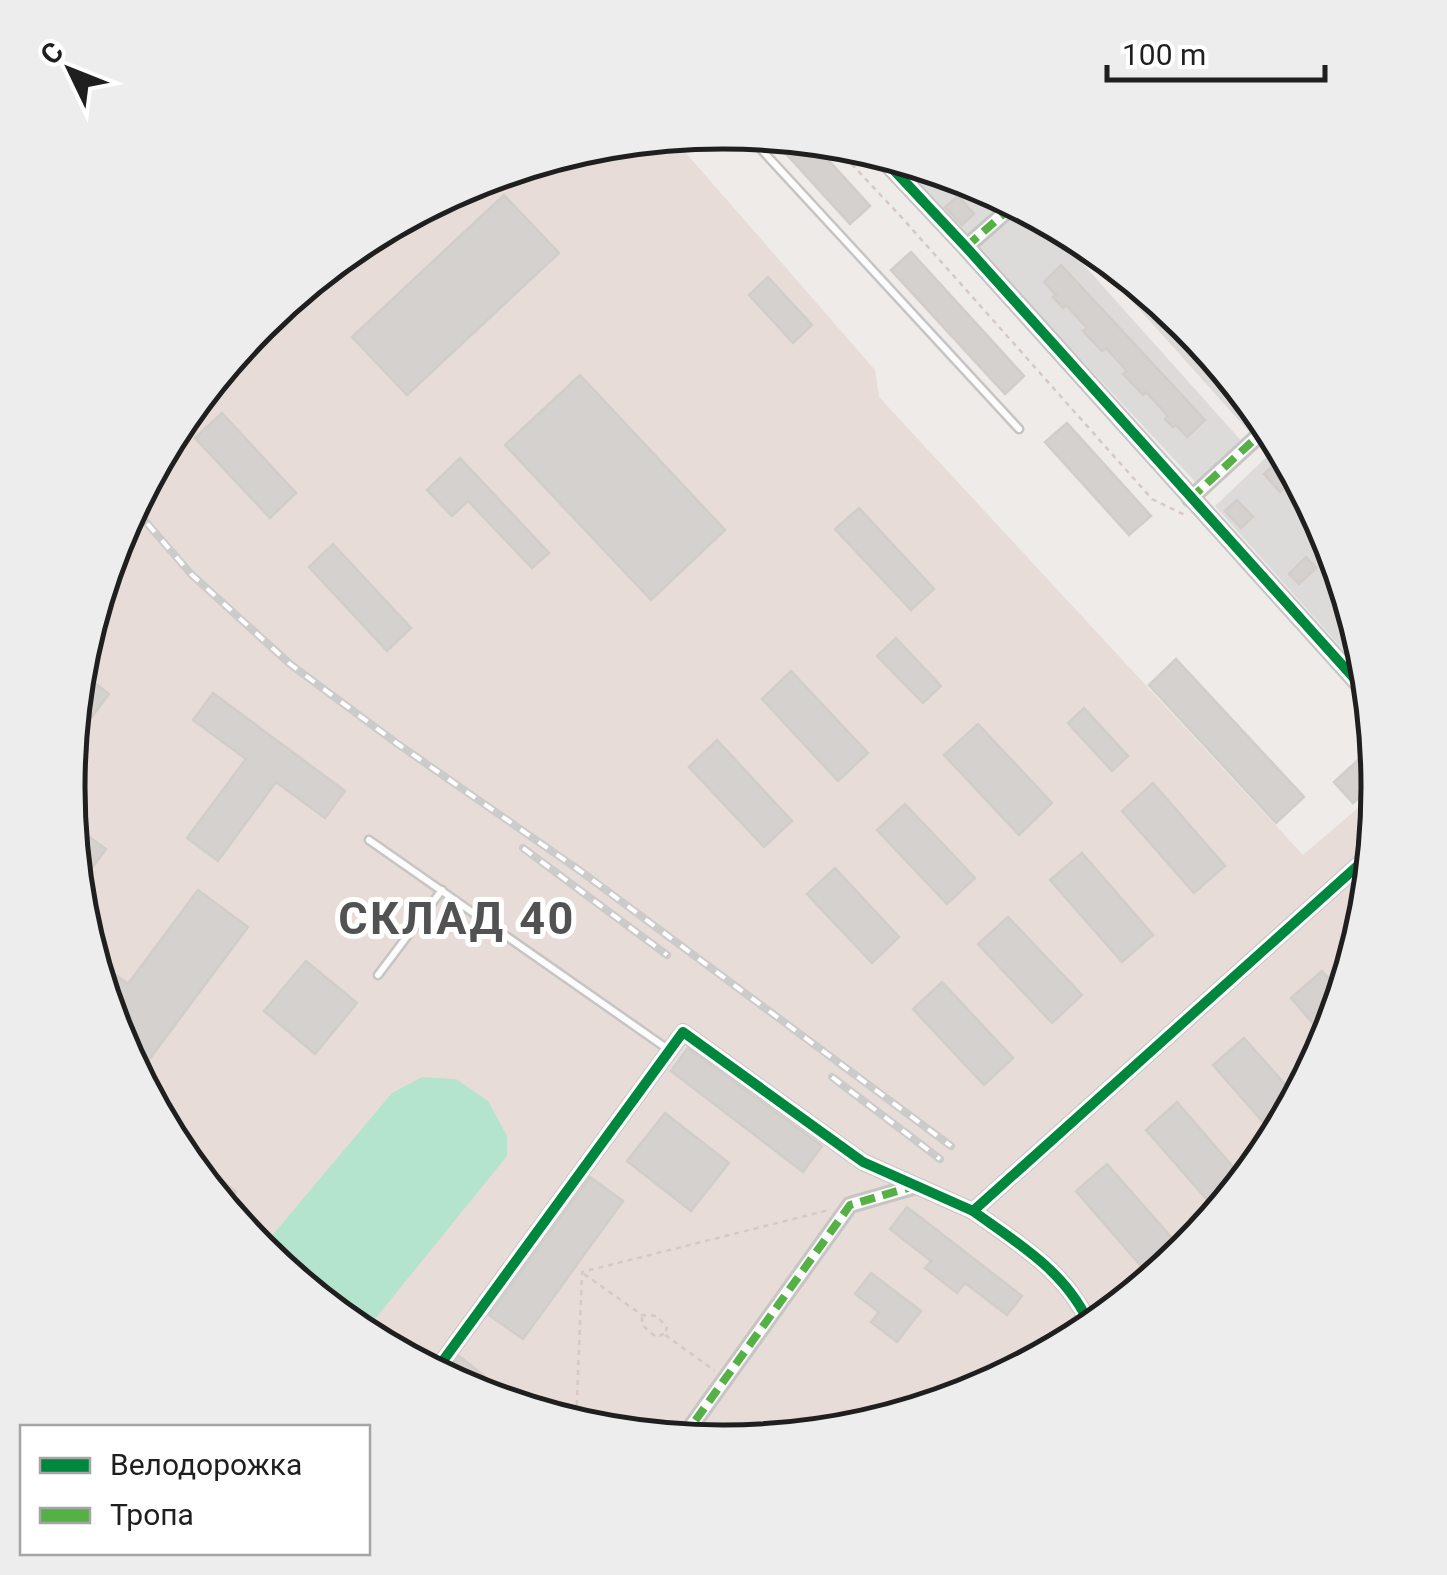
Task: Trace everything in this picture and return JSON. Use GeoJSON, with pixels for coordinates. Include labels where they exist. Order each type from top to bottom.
{"type":"FeatureCollection","features":[{"type":"Feature","properties":{"kind":"street"},"geometry":{"type":"LineString","coordinates":[[896,173],[1353,678]]}},
{"type":"Feature","properties":{"kind":"street"},"geometry":{"type":"LineString","coordinates":[[966,247],[1004,214]]}},
{"type":"Feature","properties":{"kind":"street"},"geometry":{"type":"LineString","coordinates":[[1190,498],[1257,438]]}},
{"type":"Feature","properties":{"kind":"street"},"geometry":{"type":"LineString","coordinates":[[973,1211],[1357,866]]}},
{"type":"Feature","properties":{"kind":"street"},"geometry":{"type":"LineString","coordinates":[[443,1361],[684,1032],[863,1162],[973,1211],[1050,1266],[1085,1313]]}},
{"type":"Feature","properties":{"kind":"street"},"geometry":{"type":"LineString","coordinates":[[692,1425],[850,1205],[916,1186]]}},
{"type":"Feature","properties":{"kind":"lane"},"geometry":{"type":"LineString","coordinates":[[762,150],[1019,429]]}},
{"type":"Feature","properties":{"kind":"lane"},"geometry":{"type":"LineString","coordinates":[[369,840],[670,1050]]}},
{"type":"Feature","properties":{"kind":"lane"},"geometry":{"type":"LineString","coordinates":[[378,975],[442,890]]}},
{"type":"Feature","properties":{"kind":"path"},"geometry":{"type":"LineString","coordinates":[[850,161],[1152,499],[1195,521]]}},
{"type":"Feature","properties":{"kind":"path"},"geometry":{"type":"LineString","coordinates":[[582,1272],[850,1205]]}},
{"type":"Feature","properties":{"kind":"path"},"geometry":{"type":"LineString","coordinates":[[582,1272],[642,1316],[657,1316],[667,1328],[664,1334],[656,1337],[648,1332],[642,1325],[642,1316]]}},
{"type":"Feature","properties":{"kind":"path"},"geometry":{"type":"LineString","coordinates":[[577,1409],[582,1272]]}},
{"type":"Feature","properties":{"kind":"path"},"geometry":{"type":"LineString","coordinates":[[664,1334],[725,1378]]}},
{"type":"Feature","properties":{"kind":"shaded area"},"geometry":{"type":"Polygon","coordinates":[[[683,150],[875,370],[879,397],[1303,855],[1362,805],[1357,871],[1340,953],[1296,1070],[1230,1176],[1144,1268],[1043,1340],[929,1392],[807,1421],[724,1426],[640,1421],[518,1392],[404,1340],[303,1268],[217,1176],[151,1070],[107,953],[90,871],[86,829],[90,704],[119,582],[151,505],[217,399],[303,307],[404,235],[479,198],[599,161],[683,150]]]}},
{"type":"Feature","properties":{"kind":"shaded area"},"geometry":{"type":"Polygon","coordinates":[[[911,178],[995,210],[966,236],[911,178]]]}},
{"type":"Feature","properties":{"kind":"shaded area"},"geometry":{"type":"Polygon","coordinates":[[[1012,218],[1075,255],[1245,445],[1200,487],[977,248],[1012,218]]]}},
{"type":"Feature","properties":{"kind":"shaded area"},"geometry":{"type":"Polygon","coordinates":[[[1120,287],[1204,367],[1252,435],[1120,287]]]}},
{"type":"Feature","properties":{"kind":"shaded area"},"geometry":{"type":"Polygon","coordinates":[[[1268,455],[1313,543],[1348,656],[1215,506],[1268,455]]]}},
{"type":"Feature","properties":{"kind":"green space"},"geometry":{"type":"Polygon","coordinates":[[[422,1077],[456,1079],[488,1101],[507,1136],[507,1156],[373,1321],[335,1294],[270,1237],[392,1093],[422,1077]]]}},
{"type":"Feature","properties":{"kind":"building"},"geometry":{"type":"Polygon","coordinates":[[[784,152],[826,157],[870,206],[850,224],[784,152]]]}},
{"type":"Feature","properties":{"kind":"building"},"geometry":{"type":"Polygon","coordinates":[[[504,195],[559,253],[407,395],[352,337],[504,195]]]}},
{"type":"Feature","properties":{"kind":"building"},"geometry":{"type":"Polygon","coordinates":[[[958,196],[974,214],[962,225],[945,207],[958,196]]]}},
{"type":"Feature","properties":{"kind":"building"},"geometry":{"type":"Polygon","coordinates":[[[911,252],[1024,376],[1005,394],[891,270],[911,252]]]}},
{"type":"Feature","properties":{"kind":"building"},"geometry":{"type":"Polygon","coordinates":[[[1061,265],[1205,420],[1187,437],[1165,419],[1168,416],[1146,392],[1143,395],[1123,374],[1127,371],[1106,348],[1102,351],[1083,331],[1087,328],[1066,305],[1063,308],[1053,297],[1056,295],[1044,282],[1061,265]]]}},
{"type":"Feature","properties":{"kind":"building"},"geometry":{"type":"Polygon","coordinates":[[[768,277],[812,325],[793,343],[749,295],[768,277]]]}},
{"type":"Feature","properties":{"kind":"building"},"geometry":{"type":"Polygon","coordinates":[[[580,375],[725,530],[651,600],[505,445],[580,375]]]}},
{"type":"Feature","properties":{"kind":"building"},"geometry":{"type":"Polygon","coordinates":[[[222,413],[296,493],[270,518],[195,438],[222,413]]]}},
{"type":"Feature","properties":{"kind":"building"},"geometry":{"type":"Polygon","coordinates":[[[1067,423],[1151,516],[1129,535],[1045,442],[1067,423]]]}},
{"type":"Feature","properties":{"kind":"building"},"geometry":{"type":"Polygon","coordinates":[[[460,458],[549,553],[532,568],[468,501],[452,516],[427,490],[460,458]]]}},
{"type":"Feature","properties":{"kind":"building"},"geometry":{"type":"Polygon","coordinates":[[[1274,465],[1286,486],[1280,492],[1264,474],[1274,465]]]}},
{"type":"Feature","properties":{"kind":"building"},"geometry":{"type":"Polygon","coordinates":[[[1237,500],[1253,517],[1241,528],[1225,511],[1237,500]]]}},
{"type":"Feature","properties":{"kind":"building"},"geometry":{"type":"Polygon","coordinates":[[[859,508],[934,589],[911,610],[835,529],[859,508]]]}},
{"type":"Feature","properties":{"kind":"building"},"geometry":{"type":"Polygon","coordinates":[[[333,544],[411,628],[387,651],[309,567],[333,544]]]}},
{"type":"Feature","properties":{"kind":"building"},"geometry":{"type":"Polygon","coordinates":[[[1306,557],[1316,568],[1299,584],[1289,574],[1306,557]]]}},
{"type":"Feature","properties":{"kind":"building"},"geometry":{"type":"Polygon","coordinates":[[[896,638],[941,686],[923,703],[877,656],[896,638]]]}},
{"type":"Feature","properties":{"kind":"building"},"geometry":{"type":"Polygon","coordinates":[[[1176,659],[1304,797],[1276,823],[1149,685],[1176,659]]]}},
{"type":"Feature","properties":{"kind":"building"},"geometry":{"type":"Polygon","coordinates":[[[791,671],[868,753],[838,781],[762,699],[791,671]]]}},
{"type":"Feature","properties":{"kind":"building"},"geometry":{"type":"Polygon","coordinates":[[[94,682],[109,694],[88,721],[94,682]]]}},
{"type":"Feature","properties":{"kind":"building"},"geometry":{"type":"Polygon","coordinates":[[[213,693],[345,791],[325,818],[276,782],[218,861],[187,838],[246,759],[193,720],[213,693]]]}},
{"type":"Feature","properties":{"kind":"building"},"geometry":{"type":"Polygon","coordinates":[[[1084,708],[1128,756],[1112,771],[1068,723],[1084,708]]]}},
{"type":"Feature","properties":{"kind":"building"},"geometry":{"type":"Polygon","coordinates":[[[978,724],[1052,803],[1019,835],[944,755],[978,724]]]}},
{"type":"Feature","properties":{"kind":"building"},"geometry":{"type":"Polygon","coordinates":[[[717,740],[792,821],[764,847],[689,767],[717,740]]]}},
{"type":"Feature","properties":{"kind":"building"},"geometry":{"type":"Polygon","coordinates":[[[1361,757],[1362,795],[1353,803],[1334,782],[1361,757]]]}},
{"type":"Feature","properties":{"kind":"building"},"geometry":{"type":"Polygon","coordinates":[[[1153,783],[1225,866],[1194,893],[1122,811],[1153,783]]]}},
{"type":"Feature","properties":{"kind":"building"},"geometry":{"type":"Polygon","coordinates":[[[905,804],[975,878],[947,904],[877,830],[905,804]]]}},
{"type":"Feature","properties":{"kind":"building"},"geometry":{"type":"Polygon","coordinates":[[[87,835],[106,849],[90,871],[87,835]]]}},
{"type":"Feature","properties":{"kind":"building"},"geometry":{"type":"Polygon","coordinates":[[[1082,853],[1153,935],[1122,962],[1050,880],[1082,853]]]}},
{"type":"Feature","properties":{"kind":"building"},"geometry":{"type":"Polygon","coordinates":[[[835,868],[899,937],[872,963],[807,894],[835,868]]]}},
{"type":"Feature","properties":{"kind":"building"},"geometry":{"type":"Polygon","coordinates":[[[198,890],[248,927],[148,1061],[114,975],[128,984],[198,890]]]}},
{"type":"Feature","properties":{"kind":"building"},"geometry":{"type":"Polygon","coordinates":[[[1008,917],[1082,995],[1052,1023],[978,944],[1008,917]]]}},
{"type":"Feature","properties":{"kind":"building"},"geometry":{"type":"Polygon","coordinates":[[[306,961],[357,1003],[315,1054],[264,1011],[306,961]]]}},
{"type":"Feature","properties":{"kind":"building"},"geometry":{"type":"Polygon","coordinates":[[[1322,971],[1331,982],[1315,1026],[1291,998],[1322,971]]]}},
{"type":"Feature","properties":{"kind":"building"},"geometry":{"type":"Polygon","coordinates":[[[942,982],[1013,1058],[984,1085],[913,1009],[942,982]]]}},
{"type":"Feature","properties":{"kind":"building"},"geometry":{"type":"Polygon","coordinates":[[[1244,1038],[1287,1087],[1265,1124],[1213,1065],[1244,1038]]]}},
{"type":"Feature","properties":{"kind":"building"},"geometry":{"type":"Polygon","coordinates":[[[688,1048],[822,1146],[803,1172],[671,1071],[688,1048]]]}},
{"type":"Feature","properties":{"kind":"building"},"geometry":{"type":"Polygon","coordinates":[[[1177,1102],[1235,1169],[1209,1202],[1146,1130],[1177,1102]]]}},
{"type":"Feature","properties":{"kind":"building"},"geometry":{"type":"Polygon","coordinates":[[[665,1113],[729,1163],[691,1211],[627,1161],[665,1113]]]}},
{"type":"Feature","properties":{"kind":"building"},"geometry":{"type":"Polygon","coordinates":[[[1107,1164],[1174,1240],[1143,1269],[1076,1191],[1107,1164]]]}},
{"type":"Feature","properties":{"kind":"building"},"geometry":{"type":"Polygon","coordinates":[[[590,1177],[623,1201],[523,1339],[489,1315],[590,1177]]]}},
{"type":"Feature","properties":{"kind":"building"},"geometry":{"type":"Polygon","coordinates":[[[907,1207],[1022,1296],[1007,1315],[965,1283],[957,1293],[925,1268],[931,1261],[890,1229],[907,1207]]]}},
{"type":"Feature","properties":{"kind":"building"},"geometry":{"type":"Polygon","coordinates":[[[871,1273],[921,1311],[897,1342],[871,1322],[879,1312],[855,1294],[871,1273]]]}},
{"type":"Feature","properties":{"kind":"building"},"geometry":{"type":"Polygon","coordinates":[[[459,1356],[491,1382],[479,1377],[452,1365],[459,1356]]]}},
{"type":"Feature","properties":{"kind":"railway"},"geometry":{"type":"LineString","coordinates":[[144,520],[191,574],[290,664],[579,870],[951,1146]]}},
{"type":"Feature","properties":{"kind":"railway"},"geometry":{"type":"LineString","coordinates":[[523,848],[667,955]]}},
{"type":"Feature","properties":{"kind":"railway"},"geometry":{"type":"LineString","coordinates":[[832,1077],[940,1159]]}},
{"type":"Feature","properties":{"kind":"marked path"},"geometry":{"type":"LineString","coordinates":[[966,247],[1004,214]]}},
{"type":"Feature","properties":{"kind":"marked path"},"geometry":{"type":"LineString","coordinates":[[1190,499],[1257,437]]}},
{"type":"Feature","properties":{"kind":"marked path"},"geometry":{"type":"LineString","coordinates":[[692,1425],[850,1205],[914,1186]]}},
{"type":"Feature","properties":{"kind":"cycle path"},"geometry":{"type":"LineString","coordinates":[[897,173],[1352,676]]}},
{"type":"Feature","properties":{"kind":"cycle path"},"geometry":{"type":"LineString","coordinates":[[1084,1314],[1042,1262],[973,1211],[1357,866]]}},
{"type":"Feature","properties":{"kind":"cycle path"},"geometry":{"type":"LineString","coordinates":[[443,1361],[683,1032],[863,1162],[973,1211]]}},
{"type":"Feature","properties":{"kind":"district","name":"СКЛАД 40"},"geometry":{"type":"Point","coordinates":[457,918]}}]}
